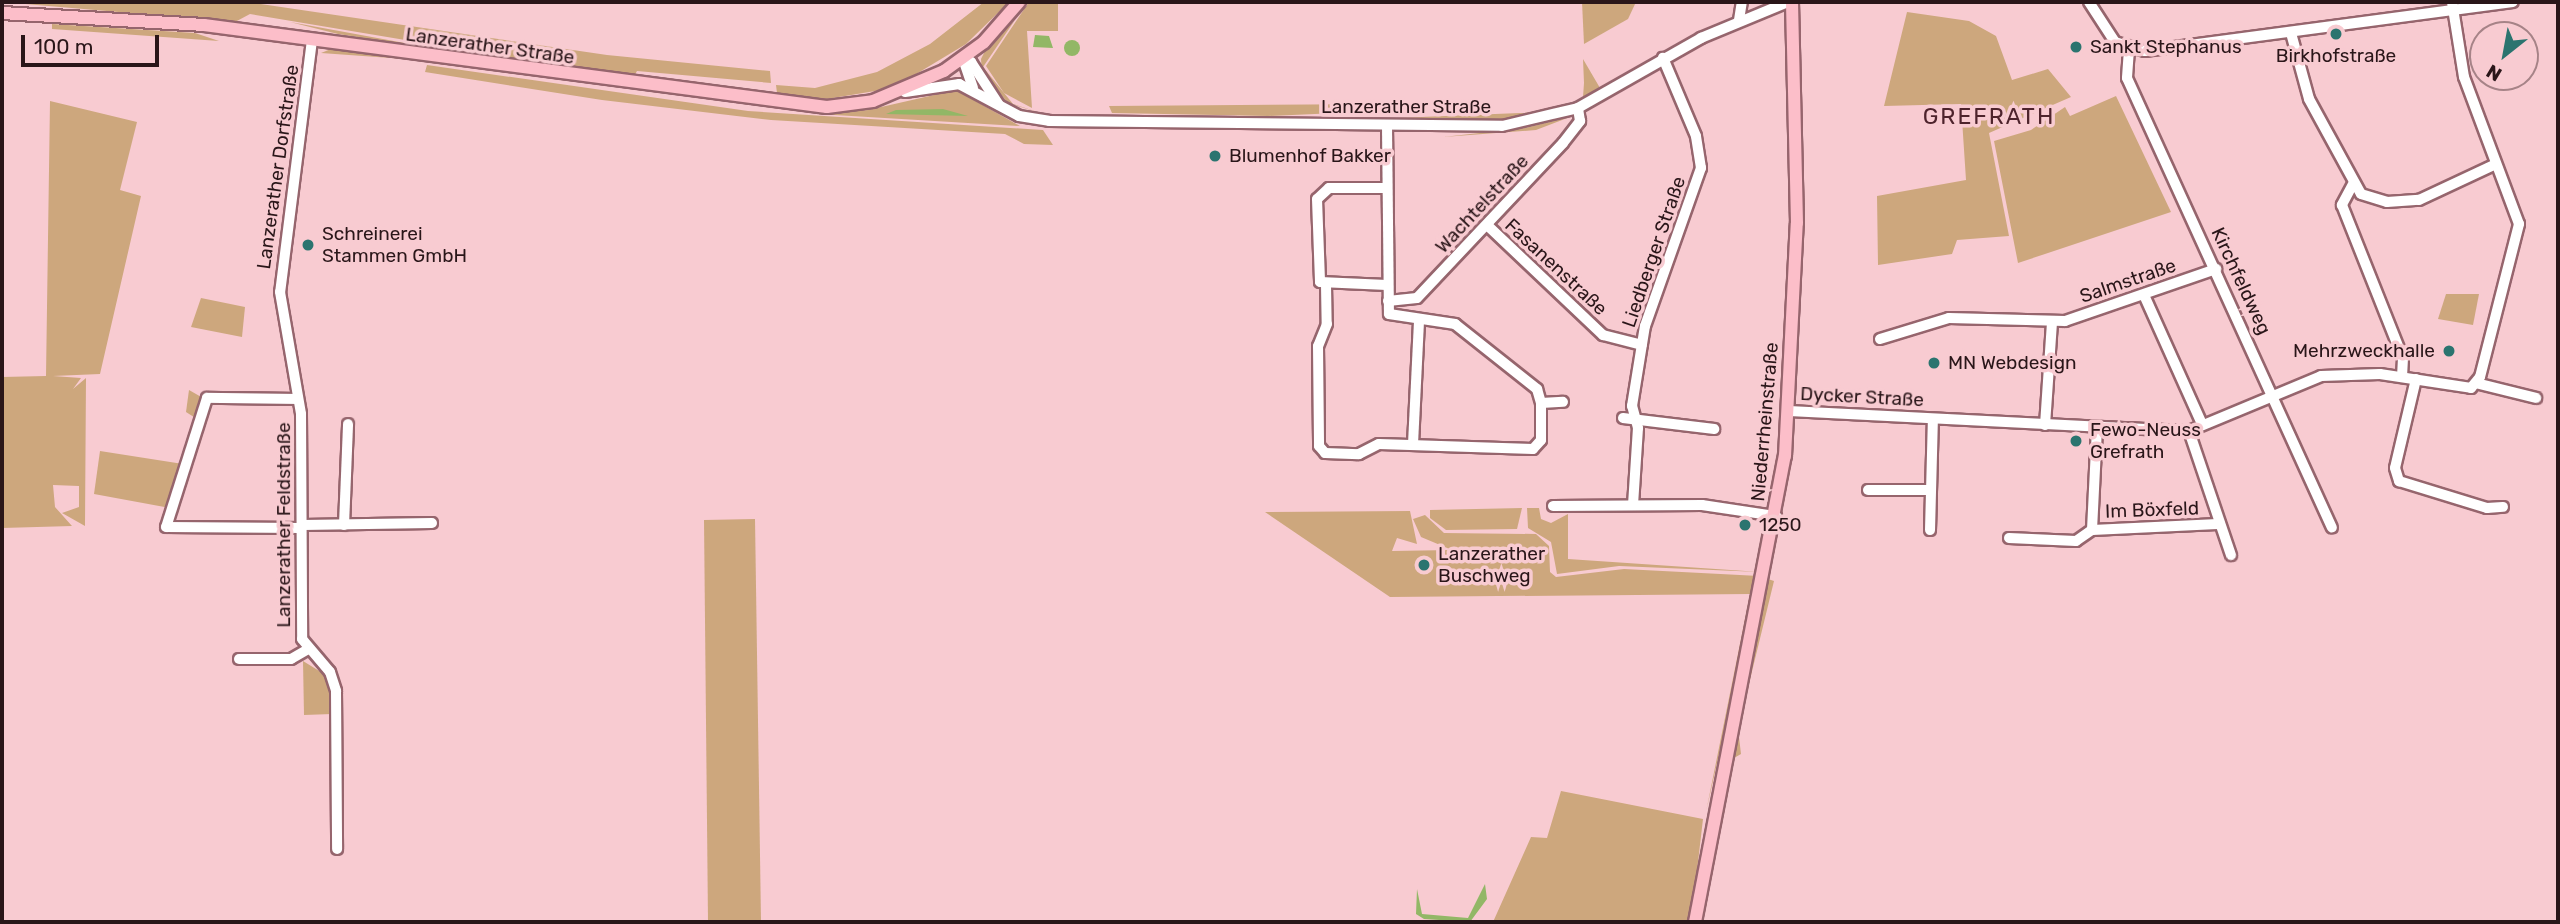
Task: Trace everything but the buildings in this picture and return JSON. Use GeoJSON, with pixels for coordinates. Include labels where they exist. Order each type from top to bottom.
{"type":"FeatureCollection","features":[{"type":"Feature","properties":{"kind":"main road","name":"Lanzerather Straße"},"geometry":{"type":"LineString","coordinates":[[2,13],[148,20],[784,105],[850,105],[898,94],[962,58],[1019,2]]}},
{"type":"Feature","properties":{"kind":"main road","name":"Niederrheinstraße"},"geometry":{"type":"LineString","coordinates":[[1695,922],[1776,516],[1789,411],[1797,211],[1790,2]]}},
{"type":"Feature","properties":{"kind":"street"},"geometry":{"type":"LineString","coordinates":[[1739,20],[1742,2]]}},
{"type":"Feature","properties":{"kind":"street","name":"Lanzerather Straße"},"geometry":{"type":"LineString","coordinates":[[898,94],[951,83],[977,93],[999,106],[1049,121],[1502,126],[1578,108],[1664,58],[1739,20],[1790,2]]}},
{"type":"Feature","properties":{"kind":"street"},"geometry":{"type":"LineString","coordinates":[[2089,2],[2109,36],[2129,49],[2291,33],[2453,6],[2513,2]]}},
{"type":"Feature","properties":{"kind":"street"},"geometry":{"type":"LineString","coordinates":[[2453,6],[2464,77],[2519,224],[2476,383]]}},
{"type":"Feature","properties":{"kind":"street"},"geometry":{"type":"LineString","coordinates":[[2291,33],[2309,99],[2353,184],[2368,198],[2408,202],[2497,164]]}},
{"type":"Feature","properties":{"kind":"street","name":"Lanzerather Dorfstraße"},"geometry":{"type":"LineString","coordinates":[[295,399],[280,274],[312,40]]}},
{"type":"Feature","properties":{"kind":"street","name":"Kirchfeldweg"},"geometry":{"type":"LineString","coordinates":[[2129,49],[2127,78],[2274,393],[2332,528]]}},
{"type":"Feature","properties":{"kind":"street"},"geometry":{"type":"LineString","coordinates":[[962,58],[964,75],[977,93]]}},
{"type":"Feature","properties":{"kind":"street"},"geometry":{"type":"LineString","coordinates":[[962,58],[971,62],[999,106]]}},
{"type":"Feature","properties":{"kind":"street","name":"Liedberger Straße"},"geometry":{"type":"LineString","coordinates":[[1633,505],[1636,420],[1632,406],[1642,345],[1700,168],[1696,136],[1664,58]]}},
{"type":"Feature","properties":{"kind":"street","name":"Wachtelstraße"},"geometry":{"type":"LineString","coordinates":[[1388,301],[1417,298],[1578,125],[1578,108]]}},
{"type":"Feature","properties":{"kind":"street"},"geometry":{"type":"LineString","coordinates":[[1326,285],[1327,324],[1318,346],[1321,450],[1359,454],[1379,444],[1536,448],[1541,403],[1536,389],[1463,329],[1447,320],[1395,319],[1388,301],[1387,285],[1387,126]]}},
{"type":"Feature","properties":{"kind":"street"},"geometry":{"type":"LineString","coordinates":[[2353,184],[2342,205],[2403,358],[2402,376]]}},
{"type":"Feature","properties":{"kind":"street"},"geometry":{"type":"LineString","coordinates":[[1386,188],[1329,188],[1318,195],[1318,278],[1326,285],[1387,285]]}},
{"type":"Feature","properties":{"kind":"street","name":"Fasanenstraße"},"geometry":{"type":"LineString","coordinates":[[1487,225],[1603,335],[1642,345]]}},
{"type":"Feature","properties":{"kind":"street","name":"Salmstraße"},"geometry":{"type":"LineString","coordinates":[[1880,339],[1949,318],[2052,323],[2216,270]]}},
{"type":"Feature","properties":{"kind":"street"},"geometry":{"type":"LineString","coordinates":[[2144,295],[2201,422]]}},
{"type":"Feature","properties":{"kind":"street"},"geometry":{"type":"LineString","coordinates":[[1413,444],[1419,320]]}},
{"type":"Feature","properties":{"kind":"street"},"geometry":{"type":"LineString","coordinates":[[2045,425],[2052,323]]}},
{"type":"Feature","properties":{"kind":"street"},"geometry":{"type":"LineString","coordinates":[[2231,555],[2218,524],[2189,431],[2201,422],[2321,376],[2402,376],[2457,389],[2476,383],[2536,398]]}},
{"type":"Feature","properties":{"kind":"street"},"geometry":{"type":"LineString","coordinates":[[2416,379],[2395,468],[2399,481],[2487,508],[2502,507]]}},
{"type":"Feature","properties":{"kind":"street"},"geometry":{"type":"LineString","coordinates":[[295,399],[207,398],[166,527],[432,523]]}},
{"type":"Feature","properties":{"kind":"street","name":"Lanzerather Feldstraße"},"geometry":{"type":"LineString","coordinates":[[295,399],[301,414],[307,649],[330,672],[336,691],[337,849]]}},
{"type":"Feature","properties":{"kind":"street"},"geometry":{"type":"LineString","coordinates":[[1541,403],[1563,402]]}},
{"type":"Feature","properties":{"kind":"street","name":"Dycker Straße"},"geometry":{"type":"LineString","coordinates":[[1789,411],[2097,429],[2189,431]]}},
{"type":"Feature","properties":{"kind":"street"},"geometry":{"type":"LineString","coordinates":[[1623,418],[1714,429]]}},
{"type":"Feature","properties":{"kind":"street","name":"Dycker Straße"},"geometry":{"type":"LineString","coordinates":[[1930,530],[1928,490],[1933,419]]}},
{"type":"Feature","properties":{"kind":"street"},"geometry":{"type":"LineString","coordinates":[[344,525],[348,424]]}},
{"type":"Feature","properties":{"kind":"street"},"geometry":{"type":"LineString","coordinates":[[2092,530],[2097,429]]}},
{"type":"Feature","properties":{"kind":"street"},"geometry":{"type":"LineString","coordinates":[[1868,489],[1928,490]]}},
{"type":"Feature","properties":{"kind":"street"},"geometry":{"type":"LineString","coordinates":[[1553,506],[1702,505],[1776,516]]}},
{"type":"Feature","properties":{"kind":"street","name":"Im Böxfeld"},"geometry":{"type":"LineString","coordinates":[[2009,538],[2076,541],[2092,530],[2218,524]]}},
{"type":"Feature","properties":{"kind":"street","name":"Lanzerather Feldstraße"},"geometry":{"type":"LineString","coordinates":[[239,659],[291,659],[307,649]]}},
{"type":"Feature","properties":{"kind":"shaded area"},"geometry":{"type":"Polygon","coordinates":[[[2,2],[248,2],[607,55],[770,71],[771,83],[637,71],[633,78],[250,14],[235,22],[2,2]]]}},
{"type":"Feature","properties":{"kind":"shaded area"},"geometry":{"type":"Polygon","coordinates":[[[984,2],[1009,2],[966,44],[893,88],[827,99],[777,93],[776,85],[815,88],[877,72],[930,44],[984,2]]]}},
{"type":"Feature","properties":{"kind":"shaded area"},"geometry":{"type":"Polygon","coordinates":[[[1029,2],[1058,2],[1058,31],[1027,31],[1032,108],[1004,93],[986,66],[1029,2]]]}},
{"type":"Feature","properties":{"kind":"shaded area"},"geometry":{"type":"Polygon","coordinates":[[[1582,2],[1636,2],[1628,19],[1584,44],[1582,2]]]}},
{"type":"Feature","properties":{"kind":"shaded area"},"geometry":{"type":"Polygon","coordinates":[[[1907,12],[1969,21],[1996,36],[2012,80],[2048,69],[2071,97],[1989,133],[2009,236],[1957,240],[1952,254],[1878,265],[1877,196],[1966,180],[1961,104],[1884,106],[1907,12]]]}},
{"type":"Feature","properties":{"kind":"shaded area"},"geometry":{"type":"Polygon","coordinates":[[[1015,20],[983,67],[1013,104],[1044,114],[1008,103],[982,73],[981,59],[985,51],[1015,20]]]}},
{"type":"Feature","properties":{"kind":"shaded area"},"geometry":{"type":"Polygon","coordinates":[[[290,22],[421,46],[423,47],[338,34],[290,22]]]}},
{"type":"Feature","properties":{"kind":"shaded area"},"geometry":{"type":"Polygon","coordinates":[[[52,24],[195,33],[219,41],[52,29],[52,24]]]}},
{"type":"Feature","properties":{"kind":"shaded area"},"geometry":{"type":"Polygon","coordinates":[[[1035,35],[1049,36],[1053,48],[1033,47],[1035,35]]]}},
{"type":"Feature","properties":{"kind":"shaded area"},"geometry":{"type":"Polygon","coordinates":[[[1072,40],[1078,42],[1078,54],[1072,56],[1066,54],[1064,48],[1066,42],[1072,40]]]}},
{"type":"Feature","properties":{"kind":"shaded area"},"geometry":{"type":"Polygon","coordinates":[[[331,49],[419,60],[321,53],[331,49]]]}},
{"type":"Feature","properties":{"kind":"shaded area"},"geometry":{"type":"Polygon","coordinates":[[[1583,59],[1600,88],[1583,97],[1584,83],[1583,59]]]}},
{"type":"Feature","properties":{"kind":"shaded area"},"geometry":{"type":"Polygon","coordinates":[[[427,65],[748,111],[1043,130],[1053,145],[1024,144],[1005,134],[771,120],[602,100],[425,72],[427,65]]]}},
{"type":"Feature","properties":{"kind":"shaded area"},"geometry":{"type":"Polygon","coordinates":[[[956,90],[1020,126],[818,114],[868,110],[956,90]]]}},
{"type":"Feature","properties":{"kind":"shaded area"},"geometry":{"type":"Polygon","coordinates":[[[2116,96],[2171,212],[2018,263],[1994,141],[2031,130],[2065,107],[2070,116],[2116,96]]]}},
{"type":"Feature","properties":{"kind":"shaded area"},"geometry":{"type":"Polygon","coordinates":[[[50,101],[137,122],[120,190],[141,196],[100,374],[53,376],[81,378],[73,389],[86,378],[85,526],[62,513],[79,507],[79,486],[53,485],[55,507],[72,526],[2,528],[2,377],[46,376],[50,101]]]}},
{"type":"Feature","properties":{"kind":"shaded area"},"geometry":{"type":"Polygon","coordinates":[[[1385,104],[1382,111],[1268,116],[1112,113],[1109,106],[1385,104]]]}},
{"type":"Feature","properties":{"kind":"shaded area"},"geometry":{"type":"Polygon","coordinates":[[[943,109],[968,116],[886,114],[896,110],[943,109]]]}},
{"type":"Feature","properties":{"kind":"shaded area"},"geometry":{"type":"Polygon","coordinates":[[[1542,112],[1503,122],[1396,118],[1542,112]]]}},
{"type":"Feature","properties":{"kind":"shaded area"},"geometry":{"type":"Polygon","coordinates":[[[1570,117],[1536,130],[1443,137],[1525,128],[1570,117]]]}},
{"type":"Feature","properties":{"kind":"shaded area"},"geometry":{"type":"Polygon","coordinates":[[[2446,294],[2479,294],[2473,325],[2438,319],[2446,294]]]}},
{"type":"Feature","properties":{"kind":"shaded area"},"geometry":{"type":"Polygon","coordinates":[[[201,298],[245,307],[242,337],[191,327],[201,298]]]}},
{"type":"Feature","properties":{"kind":"shaded area"},"geometry":{"type":"Polygon","coordinates":[[[189,390],[203,398],[197,419],[186,412],[189,390]]]}},
{"type":"Feature","properties":{"kind":"shaded area"},"geometry":{"type":"Polygon","coordinates":[[[100,451],[183,464],[170,508],[94,494],[100,451]]]}},
{"type":"Feature","properties":{"kind":"shaded area"},"geometry":{"type":"Polygon","coordinates":[[[1522,508],[1517,529],[1446,530],[1430,518],[1430,510],[1522,508]]]}},
{"type":"Feature","properties":{"kind":"shaded area"},"geometry":{"type":"Polygon","coordinates":[[[1527,508],[1539,508],[1541,519],[1551,523],[1568,514],[1568,559],[1760,572],[1619,566],[1557,574],[1551,542],[1528,528],[1527,508]]]}},
{"type":"Feature","properties":{"kind":"shaded area"},"geometry":{"type":"Polygon","coordinates":[[[1410,511],[1417,544],[1397,538],[1392,551],[1452,550],[1421,537],[1413,519],[1425,515],[1444,533],[1536,534],[1549,546],[1550,572],[1556,577],[1624,569],[1759,576],[1706,812],[1750,594],[1390,597],[1265,512],[1410,511]]]}},
{"type":"Feature","properties":{"kind":"shaded area"},"geometry":{"type":"Polygon","coordinates":[[[755,519],[761,922],[708,922],[704,520],[755,519]]]}},
{"type":"Feature","properties":{"kind":"shaded area"},"geometry":{"type":"Polygon","coordinates":[[[1768,579],[1774,581],[1738,729],[1741,754],[1727,762],[1768,579]]]}},
{"type":"Feature","properties":{"kind":"shaded area"},"geometry":{"type":"Polygon","coordinates":[[[303,661],[329,677],[332,714],[304,715],[303,661]]]}},
{"type":"Feature","properties":{"kind":"shaded area"},"geometry":{"type":"Polygon","coordinates":[[[1561,791],[1703,819],[1691,922],[1493,922],[1531,837],[1547,838],[1561,791]]]}},
{"type":"Feature","properties":{"kind":"shaded area"},"geometry":{"type":"Polygon","coordinates":[[[1485,884],[1487,899],[1470,922],[1424,919],[1416,914],[1417,889],[1422,914],[1468,918],[1485,884]]]}},
{"type":"Feature","properties":{"kind":"place","name":"Birkhofstraße"},"geometry":{"type":"Point","coordinates":[2336,34]}},
{"type":"Feature","properties":{"kind":"place","name":"Sankt Stephanus"},"geometry":{"type":"Point","coordinates":[2076,47]}},
{"type":"Feature","properties":{"kind":"place","name":"Blumenhof Bakker"},"geometry":{"type":"Point","coordinates":[1215,156]}},
{"type":"Feature","properties":{"kind":"place","name":"Schreinerei Stammen GmbH"},"geometry":{"type":"Point","coordinates":[308,245]}},
{"type":"Feature","properties":{"kind":"place","name":"Mehrzweckhalle"},"geometry":{"type":"Point","coordinates":[2449,351]}},
{"type":"Feature","properties":{"kind":"place","name":"MN Webdesign"},"geometry":{"type":"Point","coordinates":[1934,363]}},
{"type":"Feature","properties":{"kind":"place","name":"Fewo-Neuss Grefrath"},"geometry":{"type":"Point","coordinates":[2076,441]}},
{"type":"Feature","properties":{"kind":"place","name":"1250"},"geometry":{"type":"Point","coordinates":[1745,525]}},
{"type":"Feature","properties":{"kind":"place","name":"Lanzerather Buschweg"},"geometry":{"type":"Point","coordinates":[1424,565]}},
{"type":"Feature","properties":{"kind":"district","name":"GREFRATH"},"geometry":{"type":"Point","coordinates":[1989,116]}}]}
